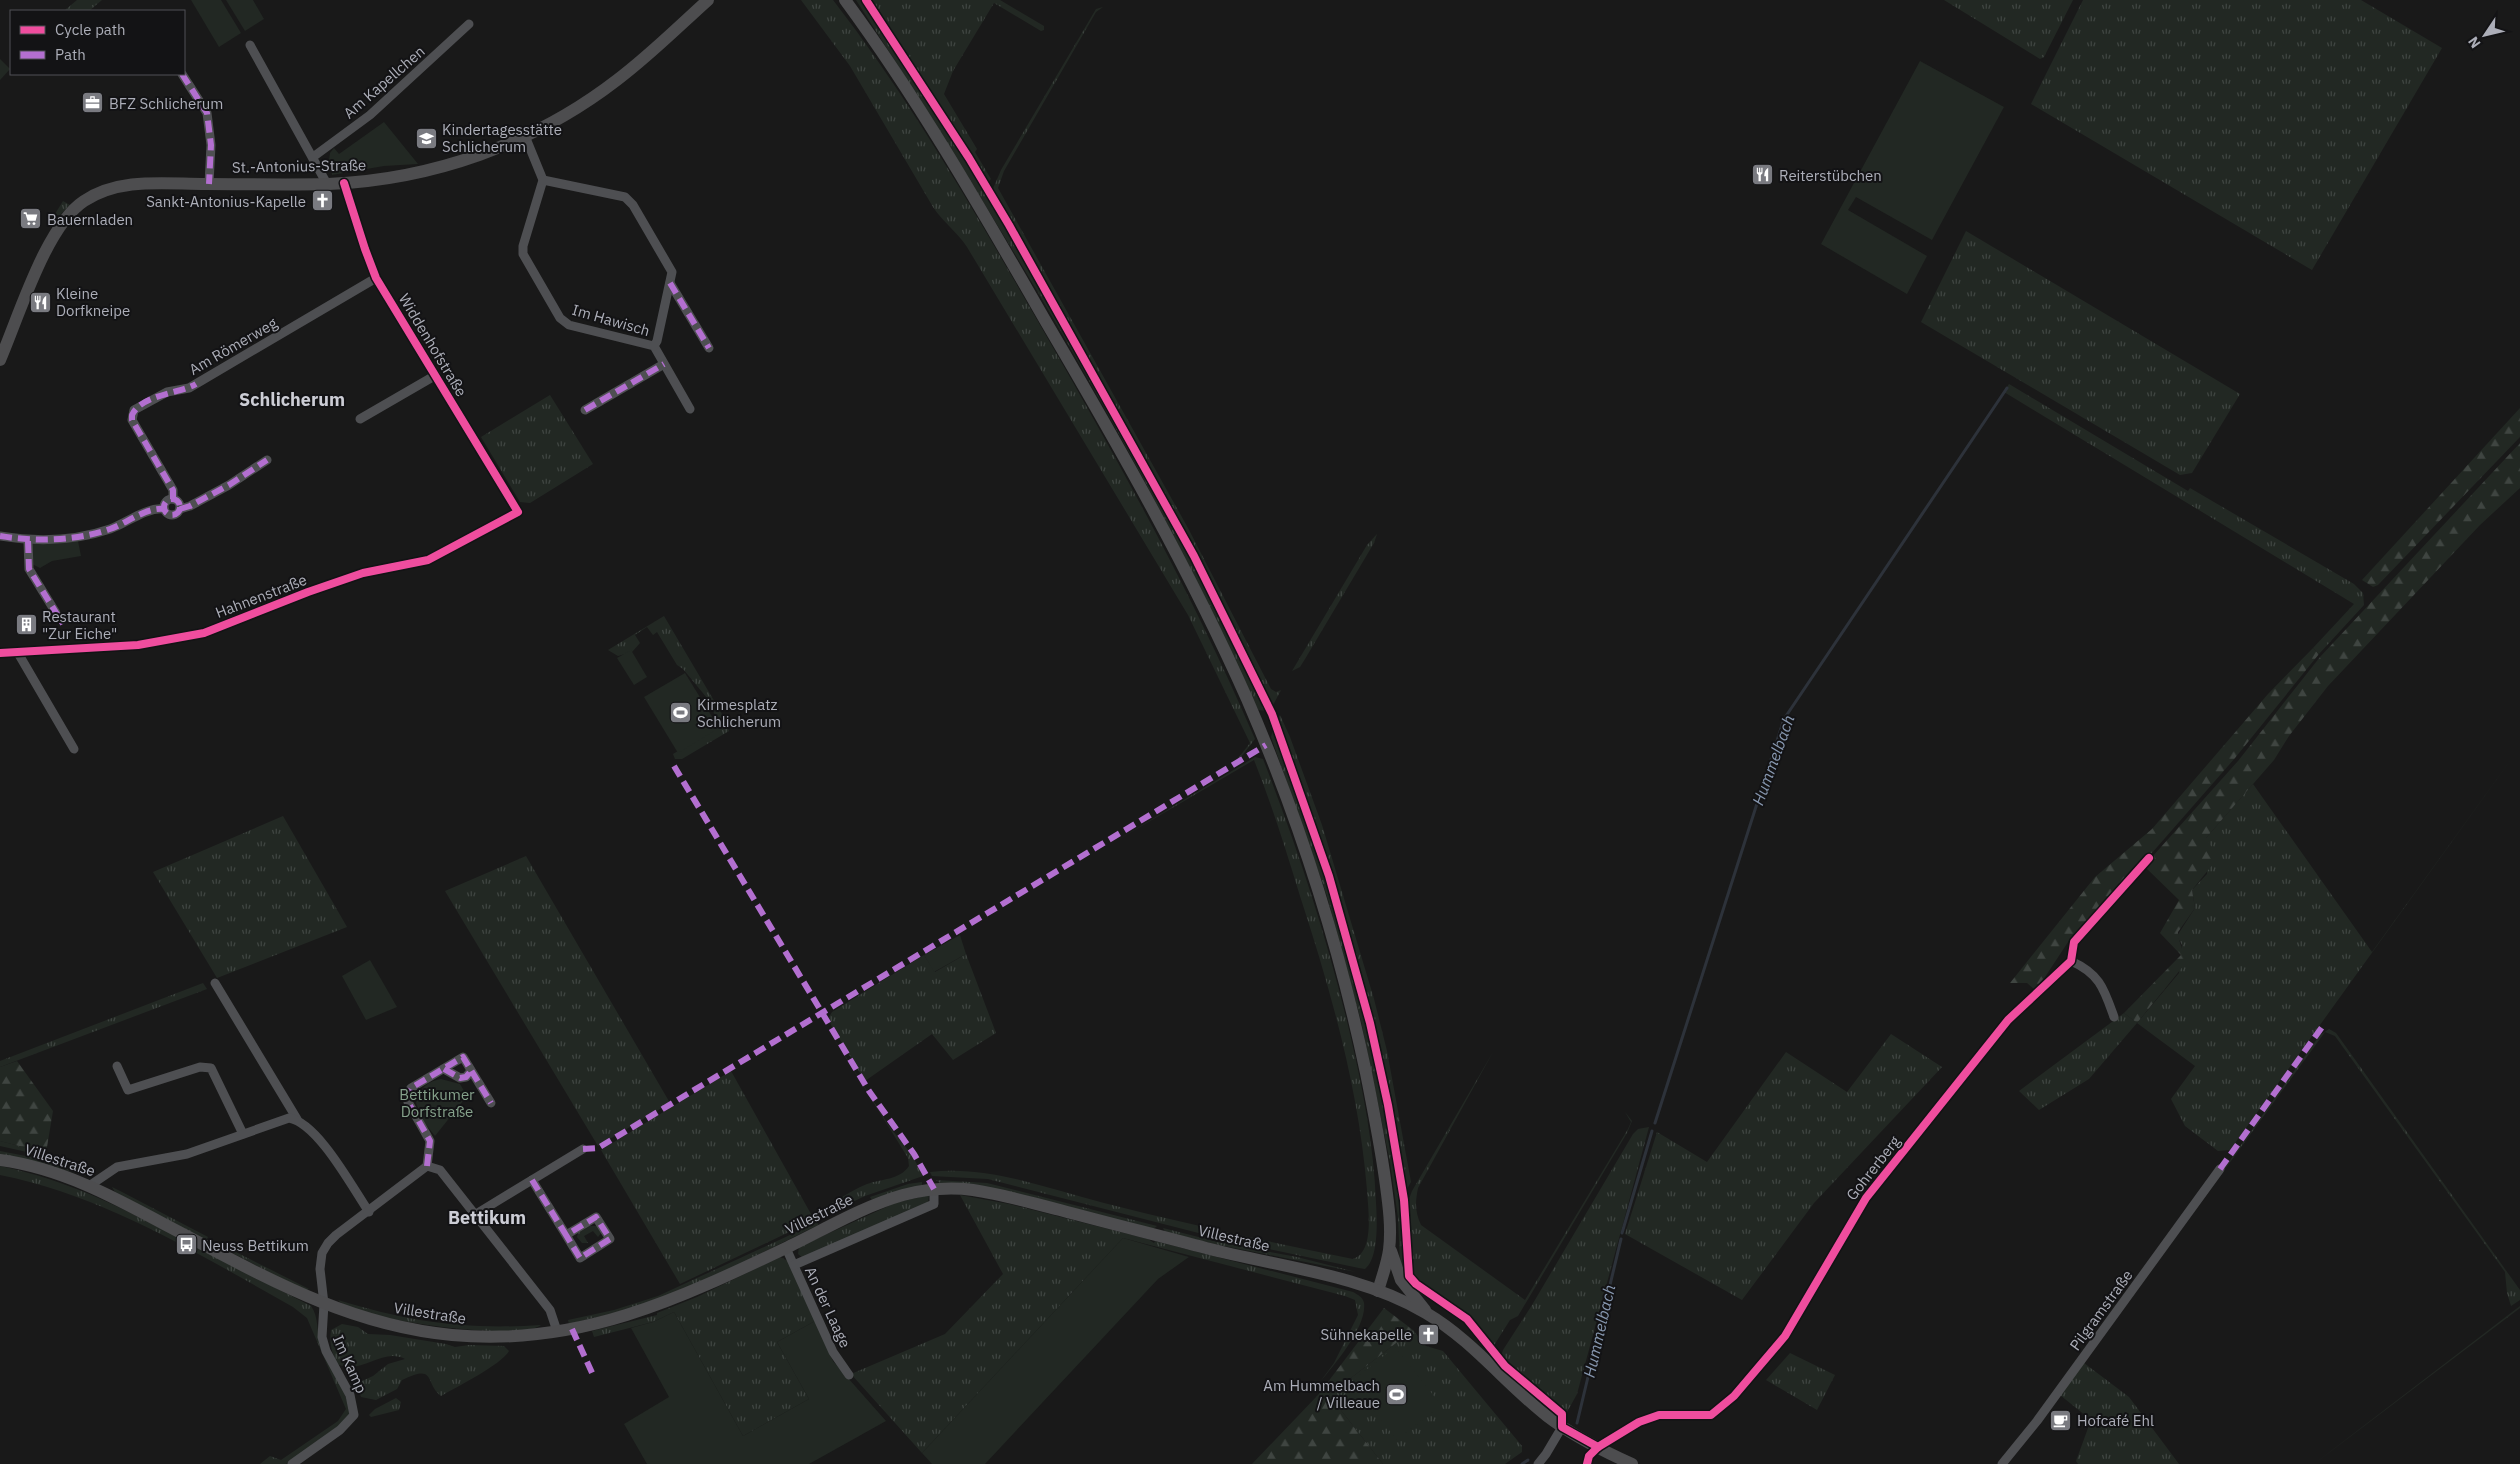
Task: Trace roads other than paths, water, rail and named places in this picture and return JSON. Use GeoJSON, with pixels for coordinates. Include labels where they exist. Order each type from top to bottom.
{"type":"FeatureCollection","features":[{"type":"Feature","properties":{"kind":"main road","name":"St.-Antonius-Straße"},"geometry":{"type":"LineString","coordinates":[[0,360],[52,236],[62,220],[76,206],[98,192],[127,184],[344,183],[388,178],[468,159],[525,136],[569,113],[612,84],[708,0]]}},
{"type":"Feature","properties":{"kind":"main road"},"geometry":{"type":"LineString","coordinates":[[845,0],[928,124],[1056,338],[1165,534],[1213,627],[1248,703],[1301,840],[1330,929],[1351,1008],[1380,1147],[1387,1198],[1390,1246],[1401,1280],[1430,1316]]}},
{"type":"Feature","properties":{"kind":"main road","name":"Villestraße"},"geometry":{"type":"LineString","coordinates":[[0,1160],[43,1169],[89,1186],[287,1288],[324,1304],[394,1325],[438,1333],[484,1336],[558,1332],[613,1320],[654,1307],[885,1201],[918,1191],[967,1189],[1329,1277],[1378,1291],[1430,1316],[1452,1331],[1562,1427],[1598,1448],[1632,1464]]}},
{"type":"Feature","properties":{"kind":"main road"},"geometry":{"type":"LineString","coordinates":[[1378,1291],[1390,1246]]}},
{"type":"Feature","properties":{"kind":"street","name":"Am Kapellchen"},"geometry":{"type":"LineString","coordinates":[[313,157],[370,115],[469,24]]}},
{"type":"Feature","properties":{"kind":"street"},"geometry":{"type":"LineString","coordinates":[[250,45],[327,184]]}},
{"type":"Feature","properties":{"kind":"street"},"geometry":{"type":"LineString","coordinates":[[183,75],[206,113],[210,145],[209,184]]}},
{"type":"Feature","properties":{"kind":"street"},"geometry":{"type":"LineString","coordinates":[[525,136],[542,180],[629,199],[670,266],[670,283],[657,341],[654,346]]}},
{"type":"Feature","properties":{"kind":"street","name":"Im Hawisch"},"geometry":{"type":"LineString","coordinates":[[542,180],[522,252],[560,318],[569,325],[654,346],[690,409]]}},
{"type":"Feature","properties":{"kind":"street","name":"Widdenhofstraße"},"geometry":{"type":"LineString","coordinates":[[344,183],[364,248],[376,278],[518,512]]}},
{"type":"Feature","properties":{"kind":"street","name":"Am Römerweg"},"geometry":{"type":"LineString","coordinates":[[180,509],[179,502],[173,499],[172,490],[132,420],[134,410],[167,392],[189,388],[376,278]]}},
{"type":"Feature","properties":{"kind":"street"},"geometry":{"type":"LineString","coordinates":[[670,283],[709,348]]}},
{"type":"Feature","properties":{"kind":"street"},"geometry":{"type":"LineString","coordinates":[[585,410],[664,364]]}},
{"type":"Feature","properties":{"kind":"street"},"geometry":{"type":"LineString","coordinates":[[360,418],[436,374]]}},
{"type":"Feature","properties":{"kind":"street"},"geometry":{"type":"LineString","coordinates":[[0,536],[28,541],[93,533],[116,526],[152,509],[164,509],[172,515],[176,514],[180,509],[190,506],[229,485],[267,460]]}},
{"type":"Feature","properties":{"kind":"street"},"geometry":{"type":"LineString","coordinates":[[164,509],[165,502],[173,499]]}},
{"type":"Feature","properties":{"kind":"street","name":"Hahnenstraße"},"geometry":{"type":"LineString","coordinates":[[0,653],[18,654],[138,645],[204,633],[308,592],[363,573],[428,560],[518,512]]}},
{"type":"Feature","properties":{"kind":"street"},"geometry":{"type":"LineString","coordinates":[[28,541],[29,569],[56,613]]}},
{"type":"Feature","properties":{"kind":"street"},"geometry":{"type":"LineString","coordinates":[[18,654],[74,749]]}},
{"type":"Feature","properties":{"kind":"street"},"geometry":{"type":"LineString","coordinates":[[2114,1017],[2101,982],[2082,966],[2071,961],[2074,942],[2149,858]]}},
{"type":"Feature","properties":{"kind":"street","name":"Gohrerberg"},"geometry":{"type":"LineString","coordinates":[[1598,1448],[1625,1429],[1648,1418],[1659,1415],[1711,1414],[1730,1400],[1784,1336],[1866,1198],[2008,1020],[2071,961]]}},
{"type":"Feature","properties":{"kind":"street"},"geometry":{"type":"LineString","coordinates":[[215,984],[297,1120]]}},
{"type":"Feature","properties":{"kind":"street"},"geometry":{"type":"LineString","coordinates":[[324,1304],[320,1263],[325,1246],[336,1235],[369,1212],[427,1166],[430,1141],[409,1105],[407,1095],[415,1086],[463,1058],[491,1103]]}},
{"type":"Feature","properties":{"kind":"street"},"geometry":{"type":"LineString","coordinates":[[117,1066],[128,1090],[200,1067],[211,1068],[243,1134]]}},
{"type":"Feature","properties":{"kind":"street"},"geometry":{"type":"LineString","coordinates":[[444,1069],[460,1078],[466,1076],[471,1071]]}},
{"type":"Feature","properties":{"kind":"street"},"geometry":{"type":"LineString","coordinates":[[89,1186],[117,1167],[187,1154],[282,1119],[297,1120],[309,1127],[320,1140],[369,1212]]}},
{"type":"Feature","properties":{"kind":"street"},"geometry":{"type":"LineString","coordinates":[[476,1214],[583,1149]]}},
{"type":"Feature","properties":{"kind":"street"},"geometry":{"type":"LineString","coordinates":[[427,1166],[440,1170],[476,1214],[550,1310],[558,1332]]}},
{"type":"Feature","properties":{"kind":"street","name":"Pilgramstraße"},"geometry":{"type":"LineString","coordinates":[[2002,1464],[2037,1421],[2220,1169]]}},
{"type":"Feature","properties":{"kind":"street"},"geometry":{"type":"LineString","coordinates":[[532,1180],[566,1236],[580,1258],[610,1239],[596,1216],[566,1236]]}},
{"type":"Feature","properties":{"kind":"street"},"geometry":{"type":"LineString","coordinates":[[794,1266],[934,1204],[934,1189]]}},
{"type":"Feature","properties":{"kind":"street","name":"An der Laage"},"geometry":{"type":"LineString","coordinates":[[786,1248],[833,1352],[849,1375]]}},
{"type":"Feature","properties":{"kind":"street","name":"Im Kamp"},"geometry":{"type":"LineString","coordinates":[[292,1464],[340,1430],[354,1415],[350,1395],[324,1344],[322,1324],[324,1304]]}},
{"type":"Feature","properties":{"kind":"street"},"geometry":{"type":"LineString","coordinates":[[1538,1464],[1562,1427]]}},
{"type":"Feature","properties":{"kind":"street"},"geometry":{"type":"LineString","coordinates":[[1587,1464],[1589,1456],[1598,1448]]}},
{"type":"Feature","properties":{"kind":"waterway","name":"Hummelbach"},"geometry":{"type":"LineString","coordinates":[[1655,1123],[1784,719],[2007,388]]}},
{"type":"Feature","properties":{"kind":"waterway","name":"Hummelbach"},"geometry":{"type":"LineString","coordinates":[[1622,1233],[1652,1131]]}},
{"type":"Feature","properties":{"kind":"waterway","name":"Hummelbach"},"geometry":{"type":"LineString","coordinates":[[1577,1423],[1621,1239]]}},
{"type":"Feature","properties":{"kind":"waterway","name":"Hummelbach"},"geometry":{"type":"LineString","coordinates":[[1522,1464],[1528,1460]]}},
{"type":"Feature","properties":{"kind":"place","name":"BFZ Schlicherum"},"geometry":{"type":"Point","coordinates":[93,103]}},
{"type":"Feature","properties":{"kind":"place","name":"Kindertagesstätte Schlicherum"},"geometry":{"type":"Point","coordinates":[426,138]}},
{"type":"Feature","properties":{"kind":"place","name":"Reiterstübchen"},"geometry":{"type":"Point","coordinates":[1763,175]}},
{"type":"Feature","properties":{"kind":"place","name":"Sankt-Antonius-Kapelle"},"geometry":{"type":"Point","coordinates":[322,201]}},
{"type":"Feature","properties":{"kind":"place","name":"Bauernladen"},"geometry":{"type":"Point","coordinates":[31,219]}},
{"type":"Feature","properties":{"kind":"place","name":"Kleine Dorfkneipe"},"geometry":{"type":"Point","coordinates":[40,302]}},
{"type":"Feature","properties":{"kind":"place","name":"Restaurant \"Zur Eiche\""},"geometry":{"type":"Point","coordinates":[26,625]}},
{"type":"Feature","properties":{"kind":"place","name":"Kirmesplatz Schlicherum"},"geometry":{"type":"Point","coordinates":[681,713]}},
{"type":"Feature","properties":{"kind":"place","name":"Neuss Bettikum"},"geometry":{"type":"Point","coordinates":[186,1245]}},
{"type":"Feature","properties":{"kind":"place","name":"Sühnekapelle"},"geometry":{"type":"Point","coordinates":[1428,1334]}},
{"type":"Feature","properties":{"kind":"place","name":"Am Hummelbach / Villeaue"},"geometry":{"type":"Point","coordinates":[1396,1394]}},
{"type":"Feature","properties":{"kind":"place","name":"Hofcafé Ehl"},"geometry":{"type":"Point","coordinates":[2061,1420]}},
{"type":"Feature","properties":{"kind":"district","name":"Schlicherum"},"geometry":{"type":"Point","coordinates":[292,399]}},
{"type":"Feature","properties":{"kind":"district","name":"Bettikum"},"geometry":{"type":"Point","coordinates":[487,1217]}},
{"type":"Feature","properties":{"kind":"park label","name":"Bettikumer Dorfstraße"},"geometry":{"type":"Point","coordinates":[437,1102]}}]}
